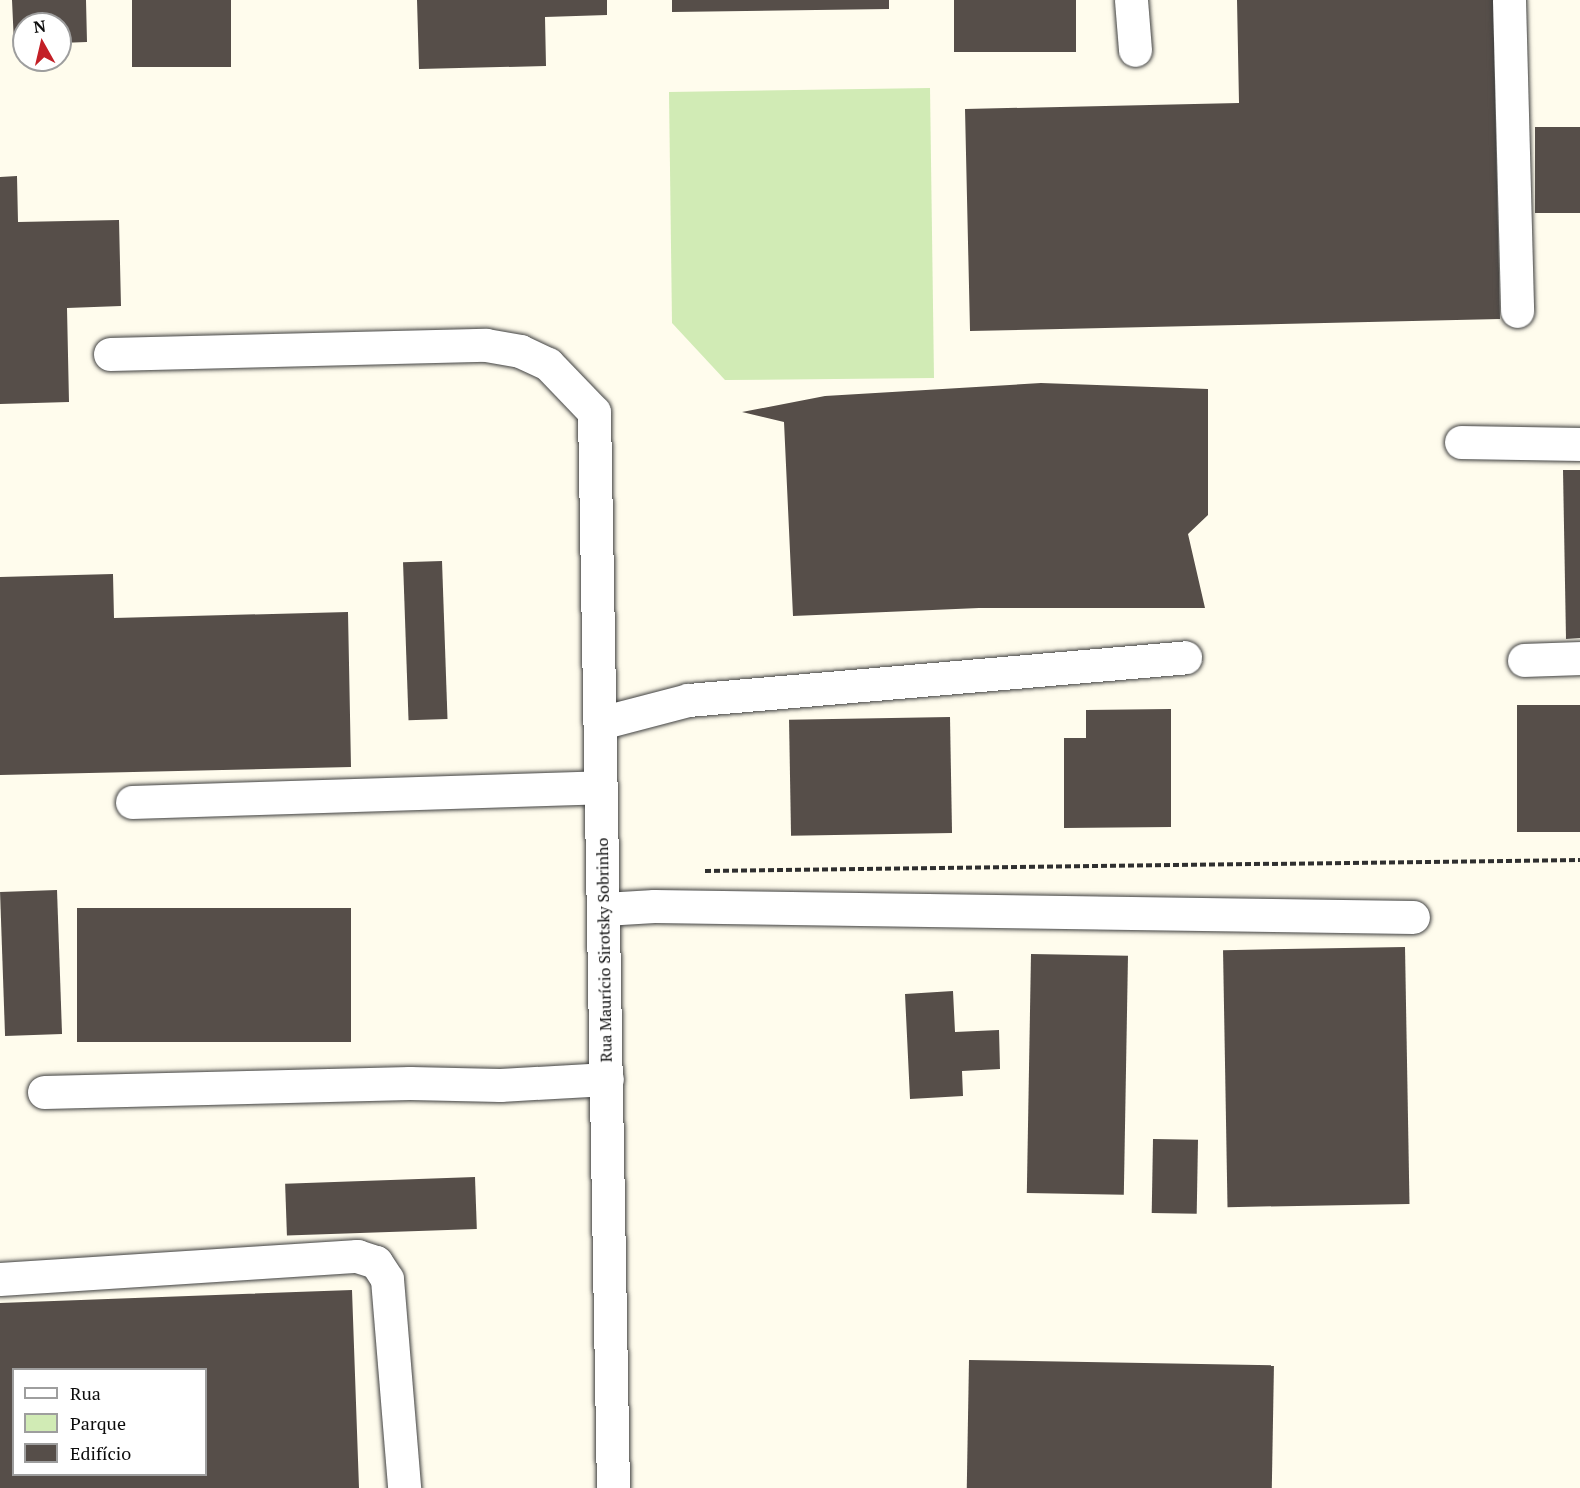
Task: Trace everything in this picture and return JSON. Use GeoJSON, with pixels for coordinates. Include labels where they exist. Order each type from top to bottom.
{"type":"FeatureCollection","features":[{"type":"Feature","properties":{"kind":"street"},"geometry":{"type":"LineString","coordinates":[[1131,0],[1135,50]]}},
{"type":"Feature","properties":{"kind":"street"},"geometry":{"type":"LineString","coordinates":[[1509,0],[1517,311]]}},
{"type":"Feature","properties":{"kind":"street","name":"Rua Maurício Sirotsky Sobrinho"},"geometry":{"type":"LineString","coordinates":[[110,354],[486,345],[520,351],[548,364],[594,412],[613,1488]]}},
{"type":"Feature","properties":{"kind":"street"},"geometry":{"type":"LineString","coordinates":[[1461,442],[1580,444]]}},
{"type":"Feature","properties":{"kind":"street"},"geometry":{"type":"LineString","coordinates":[[600,723],[688,700],[1185,657]]}},
{"type":"Feature","properties":{"kind":"street"},"geometry":{"type":"LineString","coordinates":[[1524,660],[1580,658]]}},
{"type":"Feature","properties":{"kind":"street"},"geometry":{"type":"LineString","coordinates":[[132,802],[601,787]]}},
{"type":"Feature","properties":{"kind":"street"},"geometry":{"type":"LineString","coordinates":[[604,909],[654,906],[1413,917]]}},
{"type":"Feature","properties":{"kind":"street"},"geometry":{"type":"LineString","coordinates":[[44,1092],[410,1083],[500,1085],[607,1079]]}},
{"type":"Feature","properties":{"kind":"street"},"geometry":{"type":"LineString","coordinates":[[0,1279],[357,1256],[376,1262],[387,1279],[404,1488]]}},
{"type":"Feature","properties":{"kind":"path"},"geometry":{"type":"LineString","coordinates":[[698,872],[1580,860]]}},
{"type":"Feature","properties":{"kind":"green space"},"geometry":{"type":"Polygon","coordinates":[[[930,88],[934,378],[725,380],[672,323],[669,92],[930,88]]]}},
{"type":"Feature","properties":{"kind":"building"},"geometry":{"type":"Polygon","coordinates":[[[12,0],[86,0],[87,42],[72,43],[72,12],[13,12],[12,0]]]}},
{"type":"Feature","properties":{"kind":"building"},"geometry":{"type":"Polygon","coordinates":[[[132,0],[231,0],[231,67],[132,67],[132,0]]]}},
{"type":"Feature","properties":{"kind":"building"},"geometry":{"type":"Polygon","coordinates":[[[417,0],[607,0],[607,15],[545,17],[546,66],[419,69],[417,0]]]}},
{"type":"Feature","properties":{"kind":"building"},"geometry":{"type":"Polygon","coordinates":[[[672,0],[889,0],[889,9],[672,12],[672,0]]]}},
{"type":"Feature","properties":{"kind":"building"},"geometry":{"type":"Polygon","coordinates":[[[954,0],[1076,0],[1076,52],[954,52],[954,0]]]}},
{"type":"Feature","properties":{"kind":"building"},"geometry":{"type":"Polygon","coordinates":[[[1237,0],[1493,0],[1500,319],[970,331],[965,109],[1239,103],[1237,0]]]}},
{"type":"Feature","properties":{"kind":"building"},"geometry":{"type":"Polygon","coordinates":[[[1535,127],[1580,127],[1580,213],[1535,213],[1535,127]]]}},
{"type":"Feature","properties":{"kind":"building"},"geometry":{"type":"Polygon","coordinates":[[[17,176],[18,222],[119,220],[121,306],[67,308],[69,402],[0,404],[0,177],[17,176]]]}},
{"type":"Feature","properties":{"kind":"building"},"geometry":{"type":"Polygon","coordinates":[[[1041,383],[1208,389],[1208,515],[1188,534],[1205,608],[979,608],[793,616],[784,422],[742,412],[825,396],[1041,383]]]}},
{"type":"Feature","properties":{"kind":"building"},"geometry":{"type":"Polygon","coordinates":[[[1563,470],[1580,470],[1580,638],[1566,639],[1563,470]]]}},
{"type":"Feature","properties":{"kind":"building"},"geometry":{"type":"Polygon","coordinates":[[[442,561],[448,719],[409,720],[403,562],[442,561]]]}},
{"type":"Feature","properties":{"kind":"building"},"geometry":{"type":"Polygon","coordinates":[[[113,574],[114,618],[348,612],[351,767],[0,775],[0,577],[113,574]]]}},
{"type":"Feature","properties":{"kind":"building"},"geometry":{"type":"Polygon","coordinates":[[[1517,705],[1580,705],[1580,832],[1517,832],[1517,705]]]}},
{"type":"Feature","properties":{"kind":"building"},"geometry":{"type":"Polygon","coordinates":[[[1171,709],[1171,827],[1064,828],[1064,738],[1086,738],[1086,710],[1171,709]]]}},
{"type":"Feature","properties":{"kind":"building"},"geometry":{"type":"Polygon","coordinates":[[[950,717],[952,833],[791,836],[789,720],[950,717]]]}},
{"type":"Feature","properties":{"kind":"building"},"geometry":{"type":"Polygon","coordinates":[[[57,890],[62,1034],[5,1036],[0,892],[57,890]]]}},
{"type":"Feature","properties":{"kind":"building"},"geometry":{"type":"Polygon","coordinates":[[[77,908],[351,908],[351,1042],[77,1042],[77,908]]]}},
{"type":"Feature","properties":{"kind":"building"},"geometry":{"type":"Polygon","coordinates":[[[1405,947],[1409,1204],[1228,1207],[1223,950],[1405,947]]]}},
{"type":"Feature","properties":{"kind":"building"},"geometry":{"type":"Polygon","coordinates":[[[1031,954],[1128,956],[1124,1195],[1027,1193],[1031,954]]]}},
{"type":"Feature","properties":{"kind":"building"},"geometry":{"type":"Polygon","coordinates":[[[953,991],[955,1032],[999,1030],[1000,1069],[962,1071],[963,1096],[910,1099],[905,994],[953,991]]]}},
{"type":"Feature","properties":{"kind":"building"},"geometry":{"type":"Polygon","coordinates":[[[1153,1139],[1198,1140],[1197,1214],[1152,1213],[1153,1139]]]}},
{"type":"Feature","properties":{"kind":"building"},"geometry":{"type":"Polygon","coordinates":[[[475,1177],[477,1229],[287,1236],[285,1184],[475,1177]]]}},
{"type":"Feature","properties":{"kind":"building"},"geometry":{"type":"Polygon","coordinates":[[[352,1290],[359,1488],[0,1488],[0,1303],[352,1290]]]}},
{"type":"Feature","properties":{"kind":"building"},"geometry":{"type":"Polygon","coordinates":[[[969,1360],[1274,1365],[1272,1488],[967,1488],[969,1360]]]}}]}
